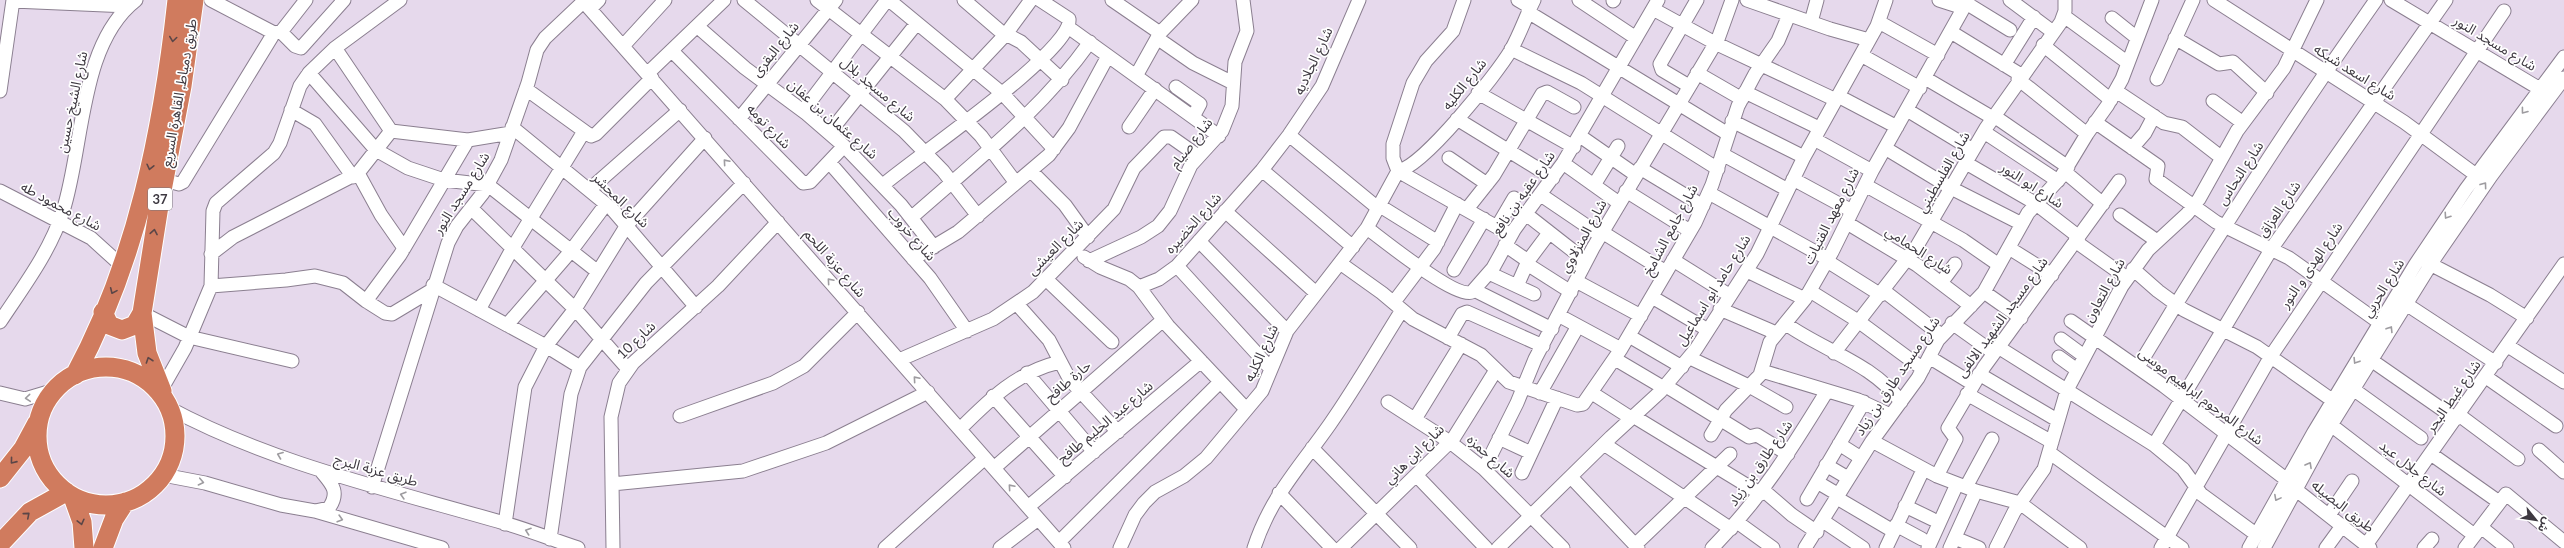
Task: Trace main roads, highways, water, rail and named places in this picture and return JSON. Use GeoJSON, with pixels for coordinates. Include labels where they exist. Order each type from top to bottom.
{"type":"FeatureCollection","features":[{"type":"Feature","properties":{"kind":"highway","name":"طريق دمياط, القاهرة السريع"},"geometry":{"type":"LineString","coordinates":[[75,375],[87,352],[123,267],[145,188],[159,121],[177,0]]}},
{"type":"Feature","properties":{"kind":"highway","name":"طريق دمياط, القاهرة السريع"},"geometry":{"type":"LineString","coordinates":[[164,398],[147,353],[142,313],[164,180],[182,86],[194,0]]}},
{"type":"Feature","properties":{"kind":"highway"},"geometry":{"type":"LineString","coordinates":[[103,312],[109,325],[122,330],[135,325],[142,313]]}},
{"type":"Feature","properties":{"kind":"highway"},"geometry":{"type":"LineString","coordinates":[[0,478],[23,449],[55,390],[75,375],[98,368],[123,369],[145,379],[164,398],[174,427],[174,447],[163,475],[146,492],[125,502],[93,504],[70,495],[51,478],[41,460],[37,439],[40,418]]}},
{"type":"Feature","properties":{"kind":"highway"},"geometry":{"type":"LineString","coordinates":[[0,544],[30,512],[70,495]]}},
{"type":"Feature","properties":{"kind":"highway"},"geometry":{"type":"LineString","coordinates":[[70,495],[82,522],[84,548]]}},
{"type":"Feature","properties":{"kind":"highway"},"geometry":{"type":"LineString","coordinates":[[103,548],[114,518],[125,502]]}}]}
